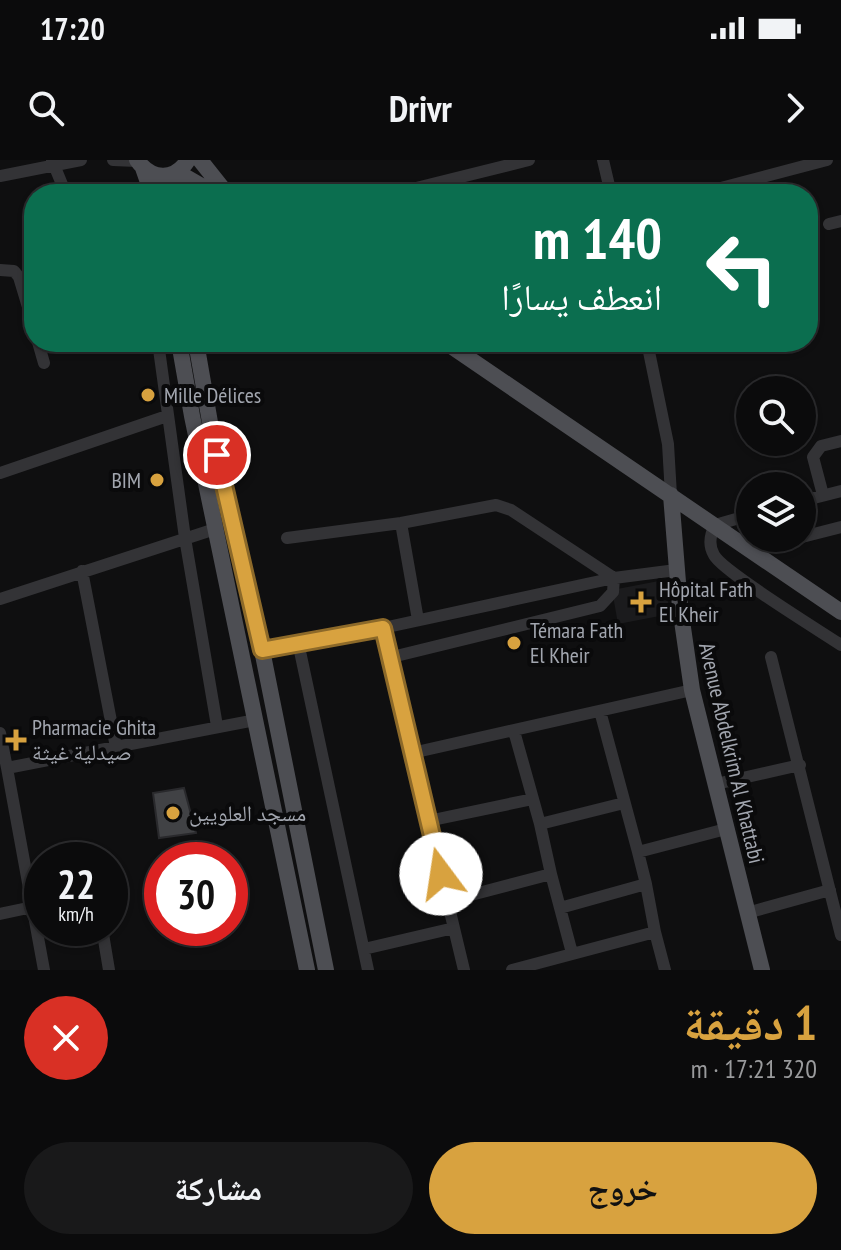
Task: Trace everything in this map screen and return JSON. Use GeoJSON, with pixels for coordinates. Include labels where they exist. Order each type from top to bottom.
{"type":"FeatureCollection","features":[{"type":"Feature","properties":{"kind":"main road"},"geometry":{"type":"LineString","coordinates":[[200,160],[211,184]]}},
{"type":"Feature","properties":{"kind":"main road"},"geometry":{"type":"LineString","coordinates":[[139,163],[157,176],[179,169],[202,184]]}},
{"type":"Feature","properties":{"kind":"main road"},"geometry":{"type":"LineString","coordinates":[[139,163],[148,184]]}},
{"type":"Feature","properties":{"kind":"main road"},"geometry":{"type":"LineString","coordinates":[[181,352],[307,970]]}},
{"type":"Feature","properties":{"kind":"main road"},"geometry":{"type":"LineString","coordinates":[[198,352],[211,428],[262,650],[326,970]]}},
{"type":"Feature","properties":{"kind":"main road"},"geometry":{"type":"LineString","coordinates":[[460,352],[736,541]]}},
{"type":"Feature","properties":{"kind":"main road","name":"Avenue Abdelkrim Al Khattabi"},"geometry":{"type":"LineString","coordinates":[[671,495],[676,570],[692,690],[762,970]]}},
{"type":"Feature","properties":{"kind":"main road"},"geometry":{"type":"LineString","coordinates":[[751,552],[835,608]]}},
{"type":"Feature","properties":{"kind":"street"},"geometry":{"type":"LineString","coordinates":[[0,176],[52,162],[81,160]]}},
{"type":"Feature","properties":{"kind":"street"},"geometry":{"type":"LineString","coordinates":[[113,160],[139,163]]}},
{"type":"Feature","properties":{"kind":"street"},"geometry":{"type":"LineString","coordinates":[[432,184],[529,160]]}},
{"type":"Feature","properties":{"kind":"street"},"geometry":{"type":"LineString","coordinates":[[603,160],[609,184]]}},
{"type":"Feature","properties":{"kind":"street"},"geometry":{"type":"LineString","coordinates":[[736,184],[827,160]]}},
{"type":"Feature","properties":{"kind":"street"},"geometry":{"type":"LineString","coordinates":[[52,162],[62,184]]}},
{"type":"Feature","properties":{"kind":"street"},"geometry":{"type":"LineString","coordinates":[[0,270],[8,269],[19,277],[24,294]]}},
{"type":"Feature","properties":{"kind":"street"},"geometry":{"type":"LineString","coordinates":[[41,352],[44,363]]}},
{"type":"Feature","properties":{"kind":"street"},"geometry":{"type":"LineString","coordinates":[[159,352],[185,538],[217,726]]}},
{"type":"Feature","properties":{"kind":"street"},"geometry":{"type":"LineString","coordinates":[[649,352],[668,444],[671,495]]}},
{"type":"Feature","properties":{"kind":"street"},"geometry":{"type":"LineString","coordinates":[[0,473],[167,416]]}},
{"type":"Feature","properties":{"kind":"street"},"geometry":{"type":"LineString","coordinates":[[823,495],[813,457],[821,446],[841,441]]}},
{"type":"Feature","properties":{"kind":"street"},"geometry":{"type":"LineString","coordinates":[[816,497],[841,491]]}},
{"type":"Feature","properties":{"kind":"street"},"geometry":{"type":"LineString","coordinates":[[287,538],[401,523],[481,506],[504,506],[614,578]]}},
{"type":"Feature","properties":{"kind":"street"},"geometry":{"type":"LineString","coordinates":[[736,519],[715,525],[710,541],[713,555],[841,645]]}},
{"type":"Feature","properties":{"kind":"street"},"geometry":{"type":"LineString","coordinates":[[401,523],[418,620]]}},
{"type":"Feature","properties":{"kind":"street"},"geometry":{"type":"LineString","coordinates":[[816,534],[841,527]]}},
{"type":"Feature","properties":{"kind":"street"},"geometry":{"type":"LineString","coordinates":[[0,599],[215,529]]}},
{"type":"Feature","properties":{"kind":"street"},"geometry":{"type":"LineString","coordinates":[[262,650],[383,628],[614,578],[676,570]]}},
{"type":"Feature","properties":{"kind":"street"},"geometry":{"type":"LineString","coordinates":[[82,571],[116,747]]}},
{"type":"Feature","properties":{"kind":"street"},"geometry":{"type":"LineString","coordinates":[[388,658],[600,606],[613,592],[614,578]]}},
{"type":"Feature","properties":{"kind":"street"},"geometry":{"type":"LineString","coordinates":[[488,605],[494,633]]}},
{"type":"Feature","properties":{"kind":"street"},"geometry":{"type":"LineString","coordinates":[[813,626],[835,608]]}},
{"type":"Feature","properties":{"kind":"street"},"geometry":{"type":"LineString","coordinates":[[383,628],[464,970]]}},
{"type":"Feature","properties":{"kind":"street"},"geometry":{"type":"LineString","coordinates":[[298,642],[368,970]]}},
{"type":"Feature","properties":{"kind":"street"},"geometry":{"type":"LineString","coordinates":[[771,657],[841,935]]}},
{"type":"Feature","properties":{"kind":"street"},"geometry":{"type":"LineString","coordinates":[[412,753],[692,690]]}},
{"type":"Feature","properties":{"kind":"street"},"geometry":{"type":"LineString","coordinates":[[600,711],[638,852],[665,970]]}},
{"type":"Feature","properties":{"kind":"street"},"geometry":{"type":"LineString","coordinates":[[7,768],[256,720]]}},
{"type":"Feature","properties":{"kind":"street"},"geometry":{"type":"LineString","coordinates":[[514,731],[572,953]]}},
{"type":"Feature","properties":{"kind":"street"},"geometry":{"type":"LineString","coordinates":[[0,733],[24,846]]}},
{"type":"Feature","properties":{"kind":"street"},"geometry":{"type":"LineString","coordinates":[[716,784],[800,765]]}},
{"type":"Feature","properties":{"kind":"street"},"geometry":{"type":"LineString","coordinates":[[428,821],[533,799]]}},
{"type":"Feature","properties":{"kind":"street"},"geometry":{"type":"LineString","coordinates":[[540,824],[624,803]]}},
{"type":"Feature","properties":{"kind":"street"},"geometry":{"type":"LineString","coordinates":[[638,852],[726,829]]}},
{"type":"Feature","properties":{"kind":"street"},"geometry":{"type":"LineString","coordinates":[[448,901],[551,874]]}},
{"type":"Feature","properties":{"kind":"street"},"geometry":{"type":"LineString","coordinates":[[560,908],[646,884]]}},
{"type":"Feature","properties":{"kind":"street"},"geometry":{"type":"LineString","coordinates":[[747,913],[830,890]]}},
{"type":"Feature","properties":{"kind":"street"},"geometry":{"type":"LineString","coordinates":[[0,914],[24,909]]}},
{"type":"Feature","properties":{"kind":"street"},"geometry":{"type":"LineString","coordinates":[[364,949],[454,928]]}},
{"type":"Feature","properties":{"kind":"street"},"geometry":{"type":"LineString","coordinates":[[512,970],[655,932]]}},
{"type":"Feature","properties":{"kind":"street"},"geometry":{"type":"LineString","coordinates":[[41,946],[44,970]]}},
{"type":"Feature","properties":{"kind":"street"},"geometry":{"type":"LineString","coordinates":[[105,946],[109,970]]}},
{"type":"Feature","properties":{"kind":"shaded area","name":"Hôpital Fath El Kheir"},"geometry":{"type":"Polygon","coordinates":[[[664,580],[670,614],[618,624],[612,590],[664,580]]]}},
{"type":"Feature","properties":{"kind":"building","name":"مسجد العلويين"},"geometry":{"type":"Polygon","coordinates":[[[184,788],[196,833],[159,838],[153,793],[184,788]]]}},
{"type":"Feature","properties":{"kind":"place","name":"Mille Délices"},"geometry":{"type":"Point","coordinates":[148,395]}},
{"type":"Feature","properties":{"kind":"place","name":"BIM"},"geometry":{"type":"Point","coordinates":[157,480]}},
{"type":"Feature","properties":{"kind":"place","name":"Hôpital Fath El Kheir"},"geometry":{"type":"Point","coordinates":[641,602]}},
{"type":"Feature","properties":{"kind":"place","name":"Témara Fath El Kheir"},"geometry":{"type":"Point","coordinates":[514,643]}},
{"type":"Feature","properties":{"kind":"place","name":"Pharmacie Ghita صيدلية غيثة"},"geometry":{"type":"Point","coordinates":[16,740]}},
{"type":"Feature","properties":{"kind":"place","name":"مسجد العلويين"},"geometry":{"type":"Point","coordinates":[173,813]}},
{"type":"Feature","properties":{"kind":"route"},"geometry":{"type":"LineString","coordinates":[[217,455],[262,650],[383,628],[441,874]]}}]}
